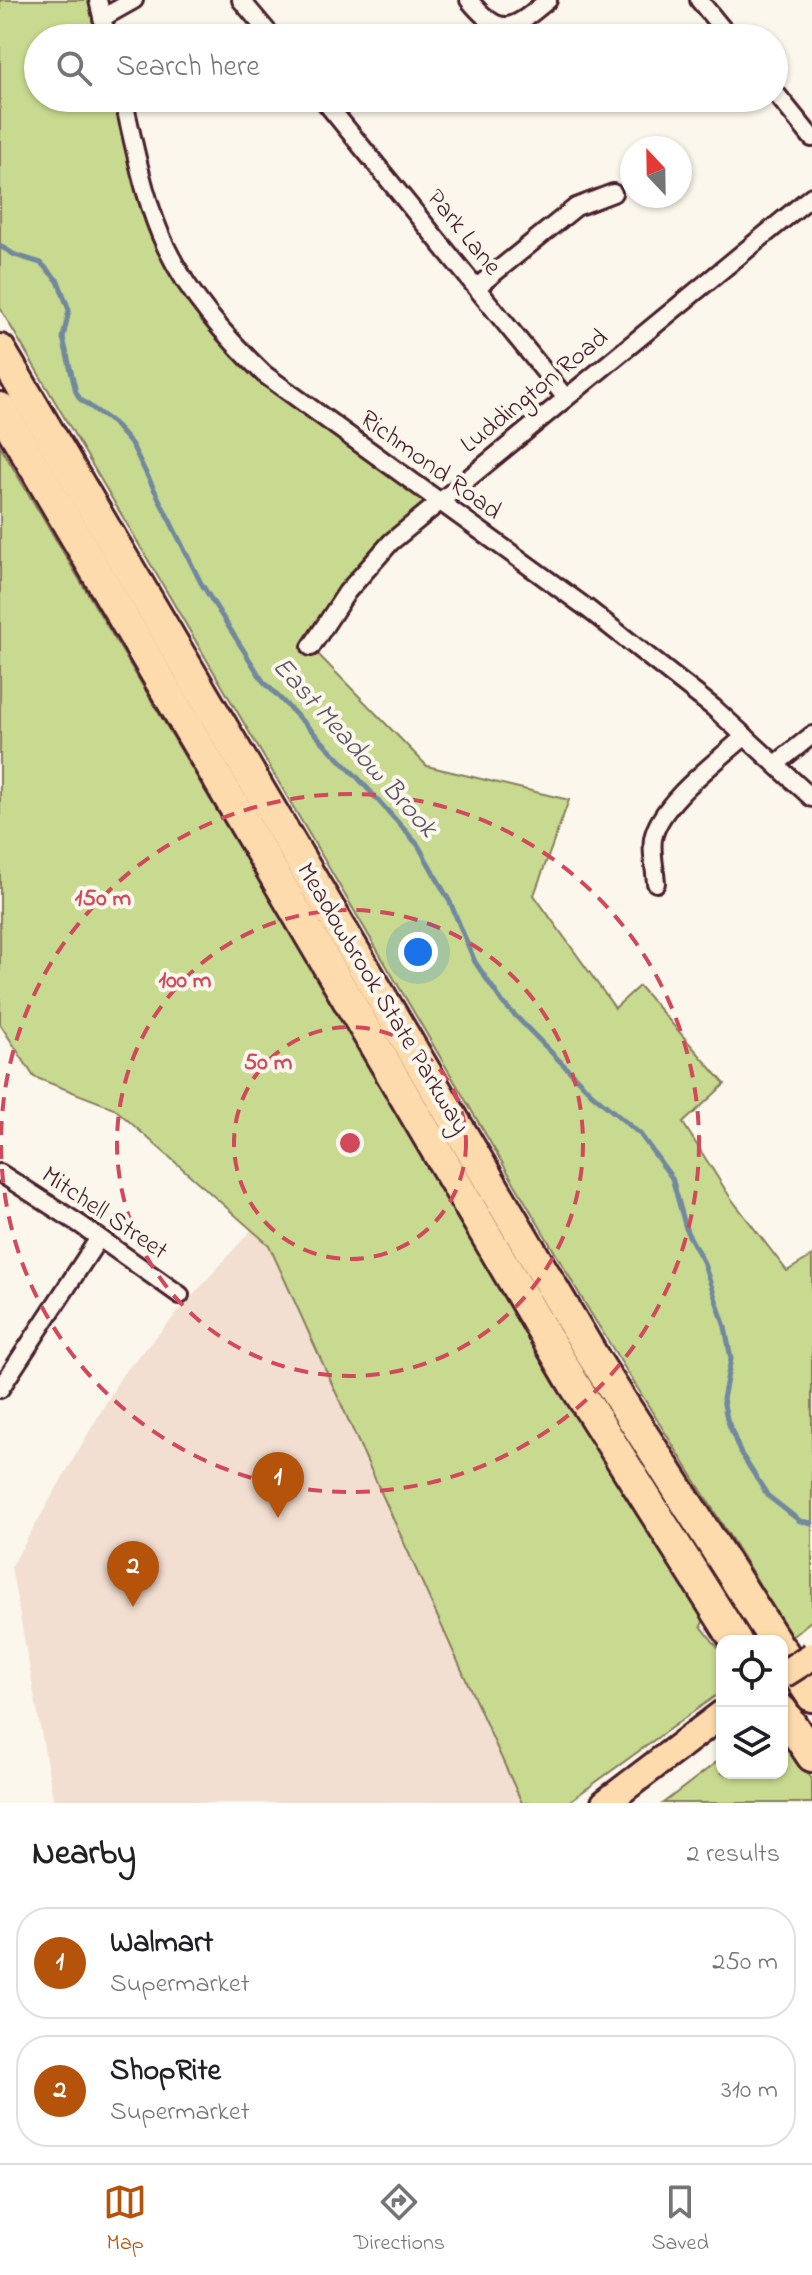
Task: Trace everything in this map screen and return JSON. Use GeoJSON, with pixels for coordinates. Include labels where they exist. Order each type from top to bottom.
{"type":"FeatureCollection","features":[{"type":"Feature","properties":{"kind":"highway","name":"Meadowbrook State Parkway"},"geometry":{"type":"LineString","coordinates":[[0,350],[595,1360],[771,1635]]}},
{"type":"Feature","properties":{"kind":"highway","name":"Meadowbrook State Parkway"},"geometry":{"type":"LineString","coordinates":[[0,408],[566,1370],[732,1635]]}},
{"type":"Feature","properties":{"kind":"highway"},"geometry":{"type":"LineString","coordinates":[[788,1660],[812,1696]]}},
{"type":"Feature","properties":{"kind":"highway"},"geometry":{"type":"LineString","coordinates":[[788,1720],[812,1756]]}},
{"type":"Feature","properties":{"kind":"main road"},"geometry":{"type":"LineString","coordinates":[[788,1672],[812,1658]]}},
{"type":"Feature","properties":{"kind":"main road"},"geometry":{"type":"LineString","coordinates":[[788,1680],[812,1658]]}},
{"type":"Feature","properties":{"kind":"main road"},"geometry":{"type":"LineString","coordinates":[[605,1803],[716,1719]]}},
{"type":"Feature","properties":{"kind":"main road"},"geometry":{"type":"LineString","coordinates":[[624,1803],[716,1738]]}},
{"type":"Feature","properties":{"kind":"street"},"geometry":{"type":"LineString","coordinates":[[98,0],[104,24]]}},
{"type":"Feature","properties":{"kind":"street"},"geometry":{"type":"LineString","coordinates":[[102,18],[134,0]]}},
{"type":"Feature","properties":{"kind":"street"},"geometry":{"type":"LineString","coordinates":[[241,0],[261,24]]}},
{"type":"Feature","properties":{"kind":"street"},"geometry":{"type":"LineString","coordinates":[[469,0],[494,24]]}},
{"type":"Feature","properties":{"kind":"street"},"geometry":{"type":"LineString","coordinates":[[516,24],[548,0]]}},
{"type":"Feature","properties":{"kind":"street"},"geometry":{"type":"LineString","coordinates":[[699,0],[719,24]]}},
{"type":"Feature","properties":{"kind":"street"},"geometry":{"type":"LineString","coordinates":[[788,108],[812,138]]}},
{"type":"Feature","properties":{"kind":"street","name":"Richmond Road"},"geometry":{"type":"LineString","coordinates":[[126,112],[149,202],[165,246],[188,288],[224,335],[264,374],[588,609],[714,708],[812,798]]}},
{"type":"Feature","properties":{"kind":"street","name":"Park Lane"},"geometry":{"type":"LineString","coordinates":[[333,112],[566,398]]}},
{"type":"Feature","properties":{"kind":"street"},"geometry":{"type":"LineString","coordinates":[[477,287],[576,207],[613,193]]}},
{"type":"Feature","properties":{"kind":"street","name":"Luddington Road"},"geometry":{"type":"LineString","coordinates":[[311,647],[347,592],[391,542],[812,196]]}},
{"type":"Feature","properties":{"kind":"street"},"geometry":{"type":"LineString","coordinates":[[776,764],[812,735]]}},
{"type":"Feature","properties":{"kind":"street"},"geometry":{"type":"LineString","coordinates":[[656,883],[652,843],[664,816],[676,800],[745,736]]}},
{"type":"Feature","properties":{"kind":"street","name":"Mitchell Street"},"geometry":{"type":"LineString","coordinates":[[0,1173],[180,1295]]}},
{"type":"Feature","properties":{"kind":"street"},"geometry":{"type":"LineString","coordinates":[[0,1389],[99,1238]]}},
{"type":"Feature","properties":{"kind":"shaded area"},"geometry":{"type":"Polygon","coordinates":[[[252,1229],[269,1245],[522,1803],[54,1803],[11,1567],[122,1375],[252,1229]]]}},
{"type":"Feature","properties":{"kind":"green space"},"geometry":{"type":"Polygon","coordinates":[[[0,0],[98,0],[104,24],[24,24],[24,112],[127,112],[165,246],[224,335],[438,503],[391,542],[311,647],[427,766],[569,800],[534,895],[615,1008],[639,986],[725,1084],[683,1123],[730,1197],[787,1271],[812,1256],[812,1620],[789,1639],[757,1580],[590,1312],[0,308],[0,0]]]}},
{"type":"Feature","properties":{"kind":"green space"},"geometry":{"type":"Polygon","coordinates":[[[0,446],[603,1460],[704,1619],[701,1626],[716,1645],[716,1695],[567,1803],[522,1803],[269,1245],[114,1108],[34,1077],[0,1024],[0,446]]]}},
{"type":"Feature","properties":{"kind":"green space"},"geometry":{"type":"Polygon","coordinates":[[[788,1743],[812,1779],[812,1803],[663,1803],[716,1763],[716,1779],[788,1779],[788,1743]]]}},
{"type":"Feature","properties":{"kind":"waterway","name":"East Meadow Brook"},"geometry":{"type":"LineString","coordinates":[[0,246],[15,255],[41,263],[58,281],[69,310],[63,338],[76,392],[80,399],[113,423],[132,445],[201,583],[263,681],[359,779],[418,845],[450,902],[475,962],[503,1003],[592,1094],[640,1134],[672,1178],[687,1232],[703,1261],[725,1327],[731,1359],[723,1399],[740,1452],[768,1496],[800,1521],[812,1523]]}},
{"type":"Feature","properties":{"kind":"place","name":"Walmart"},"geometry":{"type":"Point","coordinates":[278,1518]}},
{"type":"Feature","properties":{"kind":"place","name":"ShopRite"},"geometry":{"type":"Point","coordinates":[133,1607]}}]}
